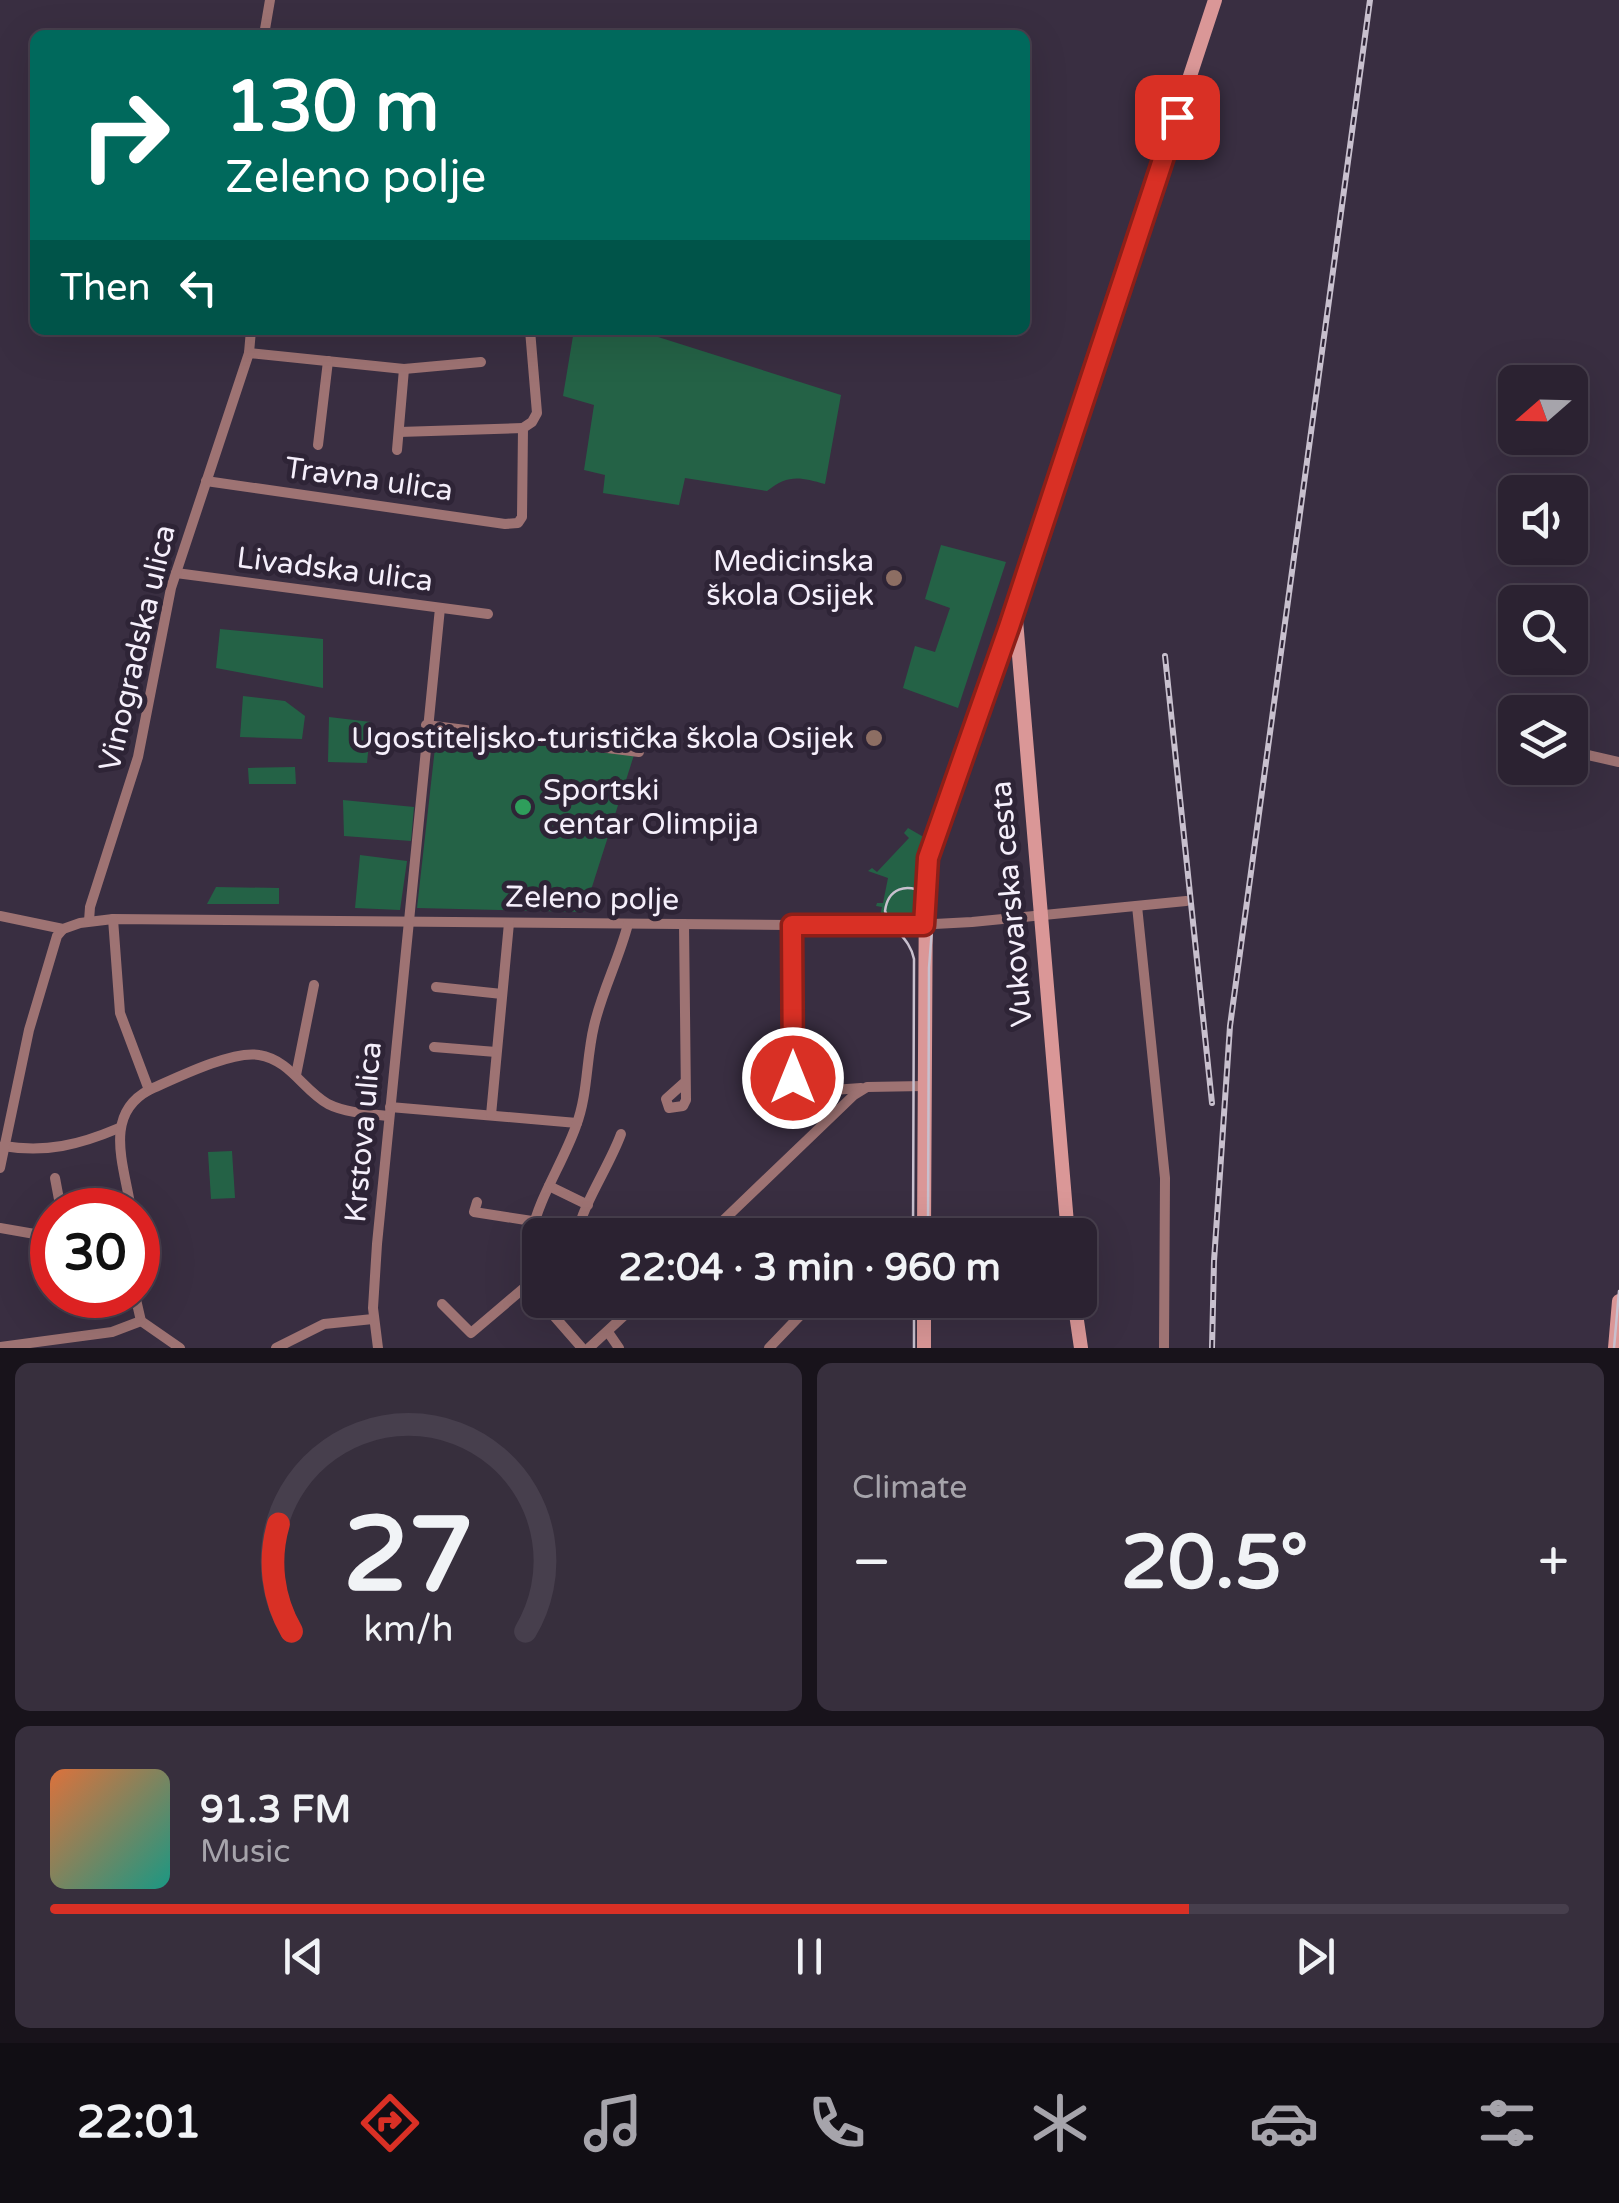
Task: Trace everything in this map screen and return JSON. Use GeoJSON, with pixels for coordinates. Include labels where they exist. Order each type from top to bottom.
{"type":"FeatureCollection","features":[{"type":"Feature","properties":{"kind":"main road","name":"Vukovarska cesta"},"geometry":{"type":"LineString","coordinates":[[1067,1218],[1015,608],[1215,0]]}},
{"type":"Feature","properties":{"kind":"main road"},"geometry":{"type":"LineString","coordinates":[[924,1218],[924,925],[928,858],[1015,608]]}},
{"type":"Feature","properties":{"kind":"main road"},"geometry":{"type":"LineString","coordinates":[[1615,1348],[1619,1300]]}},
{"type":"Feature","properties":{"kind":"main road"},"geometry":{"type":"LineString","coordinates":[[924,1318],[924,1348]]}},
{"type":"Feature","properties":{"kind":"main road"},"geometry":{"type":"LineString","coordinates":[[1077,1318],[1081,1348]]}},
{"type":"Feature","properties":{"kind":"street"},"geometry":{"type":"LineString","coordinates":[[265,30],[270,0]]}},
{"type":"Feature","properties":{"kind":"street","name":"Vinogradska ulica"},"geometry":{"type":"LineString","coordinates":[[89,921],[90,907],[138,758],[176,573],[249,354],[251,335]]}},
{"type":"Feature","properties":{"kind":"street"},"geometry":{"type":"LineString","coordinates":[[399,432],[523,428],[532,422],[538,413],[530,335]]}},
{"type":"Feature","properties":{"kind":"street"},"geometry":{"type":"LineString","coordinates":[[249,354],[404,369],[481,362]]}},
{"type":"Feature","properties":{"kind":"street"},"geometry":{"type":"LineString","coordinates":[[318,445],[328,361]]}},
{"type":"Feature","properties":{"kind":"street"},"geometry":{"type":"LineString","coordinates":[[397,450],[404,369]]}},
{"type":"Feature","properties":{"kind":"street","name":"Travna ulica"},"geometry":{"type":"LineString","coordinates":[[206,481],[518,523],[522,517],[523,428]]}},
{"type":"Feature","properties":{"kind":"street","name":"Livadska ulica"},"geometry":{"type":"LineString","coordinates":[[176,573],[488,614]]}},
{"type":"Feature","properties":{"kind":"street","name":"Krstova ulica"},"geometry":{"type":"LineString","coordinates":[[378,1348],[373,1319],[390,1112],[440,608]]}},
{"type":"Feature","properties":{"kind":"street"},"geometry":{"type":"LineString","coordinates":[[426,725],[640,752]]}},
{"type":"Feature","properties":{"kind":"street"},"geometry":{"type":"LineString","coordinates":[[1588,754],[1619,762]]}},
{"type":"Feature","properties":{"kind":"street","name":"Zeleno polje"},"geometry":{"type":"LineString","coordinates":[[64,930],[89,921],[112,919],[924,925],[1186,901]]}},
{"type":"Feature","properties":{"kind":"street"},"geometry":{"type":"LineString","coordinates":[[1138,906],[1164,1178],[1164,1348]]}},
{"type":"Feature","properties":{"kind":"street"},"geometry":{"type":"LineString","coordinates":[[0,916],[64,930]]}},
{"type":"Feature","properties":{"kind":"street"},"geometry":{"type":"LineString","coordinates":[[112,919],[120,1013],[149,1090]]}},
{"type":"Feature","properties":{"kind":"street"},"geometry":{"type":"LineString","coordinates":[[492,1116],[509,922]]}},
{"type":"Feature","properties":{"kind":"street"},"geometry":{"type":"LineString","coordinates":[[533,1218],[578,1124],[596,1016],[628,924]]}},
{"type":"Feature","properties":{"kind":"street"},"geometry":{"type":"LineString","coordinates":[[684,924],[686,1082]]}},
{"type":"Feature","properties":{"kind":"street"},"geometry":{"type":"LineString","coordinates":[[792,925],[796,1088],[805,1092],[924,1086]]}},
{"type":"Feature","properties":{"kind":"street"},"geometry":{"type":"LineString","coordinates":[[0,1168],[29,1030],[57,936],[64,930]]}},
{"type":"Feature","properties":{"kind":"street"},"geometry":{"type":"LineString","coordinates":[[296,1074],[314,985]]}},
{"type":"Feature","properties":{"kind":"street"},"geometry":{"type":"LineString","coordinates":[[436,987],[502,994]]}},
{"type":"Feature","properties":{"kind":"street"},"geometry":{"type":"LineString","coordinates":[[434,1047],[496,1052]]}},
{"type":"Feature","properties":{"kind":"street"},"geometry":{"type":"LineString","coordinates":[[128,1188],[119,1128],[130,1103],[149,1090],[252,1054],[271,1058],[296,1074],[328,1104],[360,1113],[492,1116],[578,1124]]}},
{"type":"Feature","properties":{"kind":"street"},"geometry":{"type":"LineString","coordinates":[[725,1218],[846,1100],[867,1087]]}},
{"type":"Feature","properties":{"kind":"street"},"geometry":{"type":"LineString","coordinates":[[3,1146],[34,1150],[66,1147],[119,1128]]}},
{"type":"Feature","properties":{"kind":"street"},"geometry":{"type":"LineString","coordinates":[[584,1218],[621,1134]]}},
{"type":"Feature","properties":{"kind":"street"},"geometry":{"type":"LineString","coordinates":[[55,1178],[57,1188]]}},
{"type":"Feature","properties":{"kind":"street"},"geometry":{"type":"LineString","coordinates":[[548,1186],[588,1205]]}},
{"type":"Feature","properties":{"kind":"street"},"geometry":{"type":"LineString","coordinates":[[477,1202],[474,1212],[522,1219]]}},
{"type":"Feature","properties":{"kind":"street"},"geometry":{"type":"LineString","coordinates":[[0,1228],[30,1233]]}},
{"type":"Feature","properties":{"kind":"street"},"geometry":{"type":"LineString","coordinates":[[442,1304],[471,1334],[522,1290]]}},
{"type":"Feature","properties":{"kind":"street"},"geometry":{"type":"LineString","coordinates":[[140,1318],[180,1348]]}},
{"type":"Feature","properties":{"kind":"street"},"geometry":{"type":"LineString","coordinates":[[556,1318],[582,1348]]}},
{"type":"Feature","properties":{"kind":"street"},"geometry":{"type":"LineString","coordinates":[[590,1348],[623,1318]]}},
{"type":"Feature","properties":{"kind":"street"},"geometry":{"type":"LineString","coordinates":[[770,1348],[798,1318]]}},
{"type":"Feature","properties":{"kind":"street"},"geometry":{"type":"LineString","coordinates":[[276,1348],[324,1324],[373,1319]]}},
{"type":"Feature","properties":{"kind":"street"},"geometry":{"type":"LineString","coordinates":[[0,1347],[112,1332],[141,1321]]}},
{"type":"Feature","properties":{"kind":"street"},"geometry":{"type":"LineString","coordinates":[[608,1332],[619,1348]]}},
{"type":"Feature","properties":{"kind":"green space"},"geometry":{"type":"Polygon","coordinates":[[[573,335],[652,335],[841,395],[825,484],[794,479],[767,491],[685,478],[679,505],[603,493],[605,475],[584,470],[594,405],[563,396],[573,335]]]}},
{"type":"Feature","properties":{"kind":"green space"},"geometry":{"type":"Polygon","coordinates":[[[941,545],[1006,562],[958,708],[903,688],[915,646],[935,652],[950,608],[925,599],[941,545]]]}},
{"type":"Feature","properties":{"kind":"green space"},"geometry":{"type":"Polygon","coordinates":[[[220,629],[323,639],[323,688],[216,668],[220,629]]]}},
{"type":"Feature","properties":{"kind":"green space"},"geometry":{"type":"Polygon","coordinates":[[[243,696],[285,701],[305,716],[302,739],[240,737],[243,696]]]}},
{"type":"Feature","properties":{"kind":"green space"},"geometry":{"type":"Polygon","coordinates":[[[329,717],[371,722],[367,763],[328,762],[329,717]]]}},
{"type":"Feature","properties":{"kind":"green space","name":"Sportski centar Olimpija"},"geometry":{"type":"Polygon","coordinates":[[[437,730],[634,755],[584,912],[417,908],[437,730]]]}},
{"type":"Feature","properties":{"kind":"green space"},"geometry":{"type":"Polygon","coordinates":[[[295,767],[296,784],[249,784],[248,768],[295,767]]]}},
{"type":"Feature","properties":{"kind":"green space"},"geometry":{"type":"Polygon","coordinates":[[[343,800],[414,807],[411,841],[344,836],[343,800]]]}},
{"type":"Feature","properties":{"kind":"green space"},"geometry":{"type":"Polygon","coordinates":[[[908,828],[927,839],[913,916],[909,922],[877,921],[875,916],[880,916],[882,907],[876,906],[883,903],[888,878],[868,871],[872,868],[877,872],[909,838],[904,833],[908,828]]]}},
{"type":"Feature","properties":{"kind":"green space"},"geometry":{"type":"Polygon","coordinates":[[[360,855],[407,861],[400,910],[355,908],[360,855]]]}},
{"type":"Feature","properties":{"kind":"green space"},"geometry":{"type":"Polygon","coordinates":[[[216,887],[279,888],[279,904],[207,904],[216,887]]]}},
{"type":"Feature","properties":{"kind":"green space"},"geometry":{"type":"Polygon","coordinates":[[[232,1151],[235,1198],[211,1199],[208,1152],[232,1151]]]}},
{"type":"Feature","properties":{"kind":"tram line"},"geometry":{"type":"LineString","coordinates":[[913,1218],[914,959],[885,911],[890,897],[905,888],[925,893],[933,916],[929,968],[928,1218]]}},
{"type":"Feature","properties":{"kind":"tram line"},"geometry":{"type":"LineString","coordinates":[[1614,1348],[1619,1291]]}},
{"type":"Feature","properties":{"kind":"tram line"},"geometry":{"type":"LineString","coordinates":[[914,1318],[914,1348]]}},
{"type":"Feature","properties":{"kind":"railway"},"geometry":{"type":"LineString","coordinates":[[1212,1348],[1230,1026],[1370,0]]}},
{"type":"Feature","properties":{"kind":"railway"},"geometry":{"type":"LineString","coordinates":[[1165,656],[1212,1103]]}},
{"type":"Feature","properties":{"kind":"place","name":"Medicinska škola Osijek"},"geometry":{"type":"Point","coordinates":[894,578]}},
{"type":"Feature","properties":{"kind":"place","name":"Ugostiteljsko-turistička škola Osijek"},"geometry":{"type":"Point","coordinates":[874,738]}},
{"type":"Feature","properties":{"kind":"place","name":"Sportski centar Olimpija"},"geometry":{"type":"Point","coordinates":[523,807]}},
{"type":"Feature","properties":{"kind":"route"},"geometry":{"type":"LineString","coordinates":[[793,1078],[792,925],[924,925],[928,858],[1009,627],[1177,117]]}}]}
